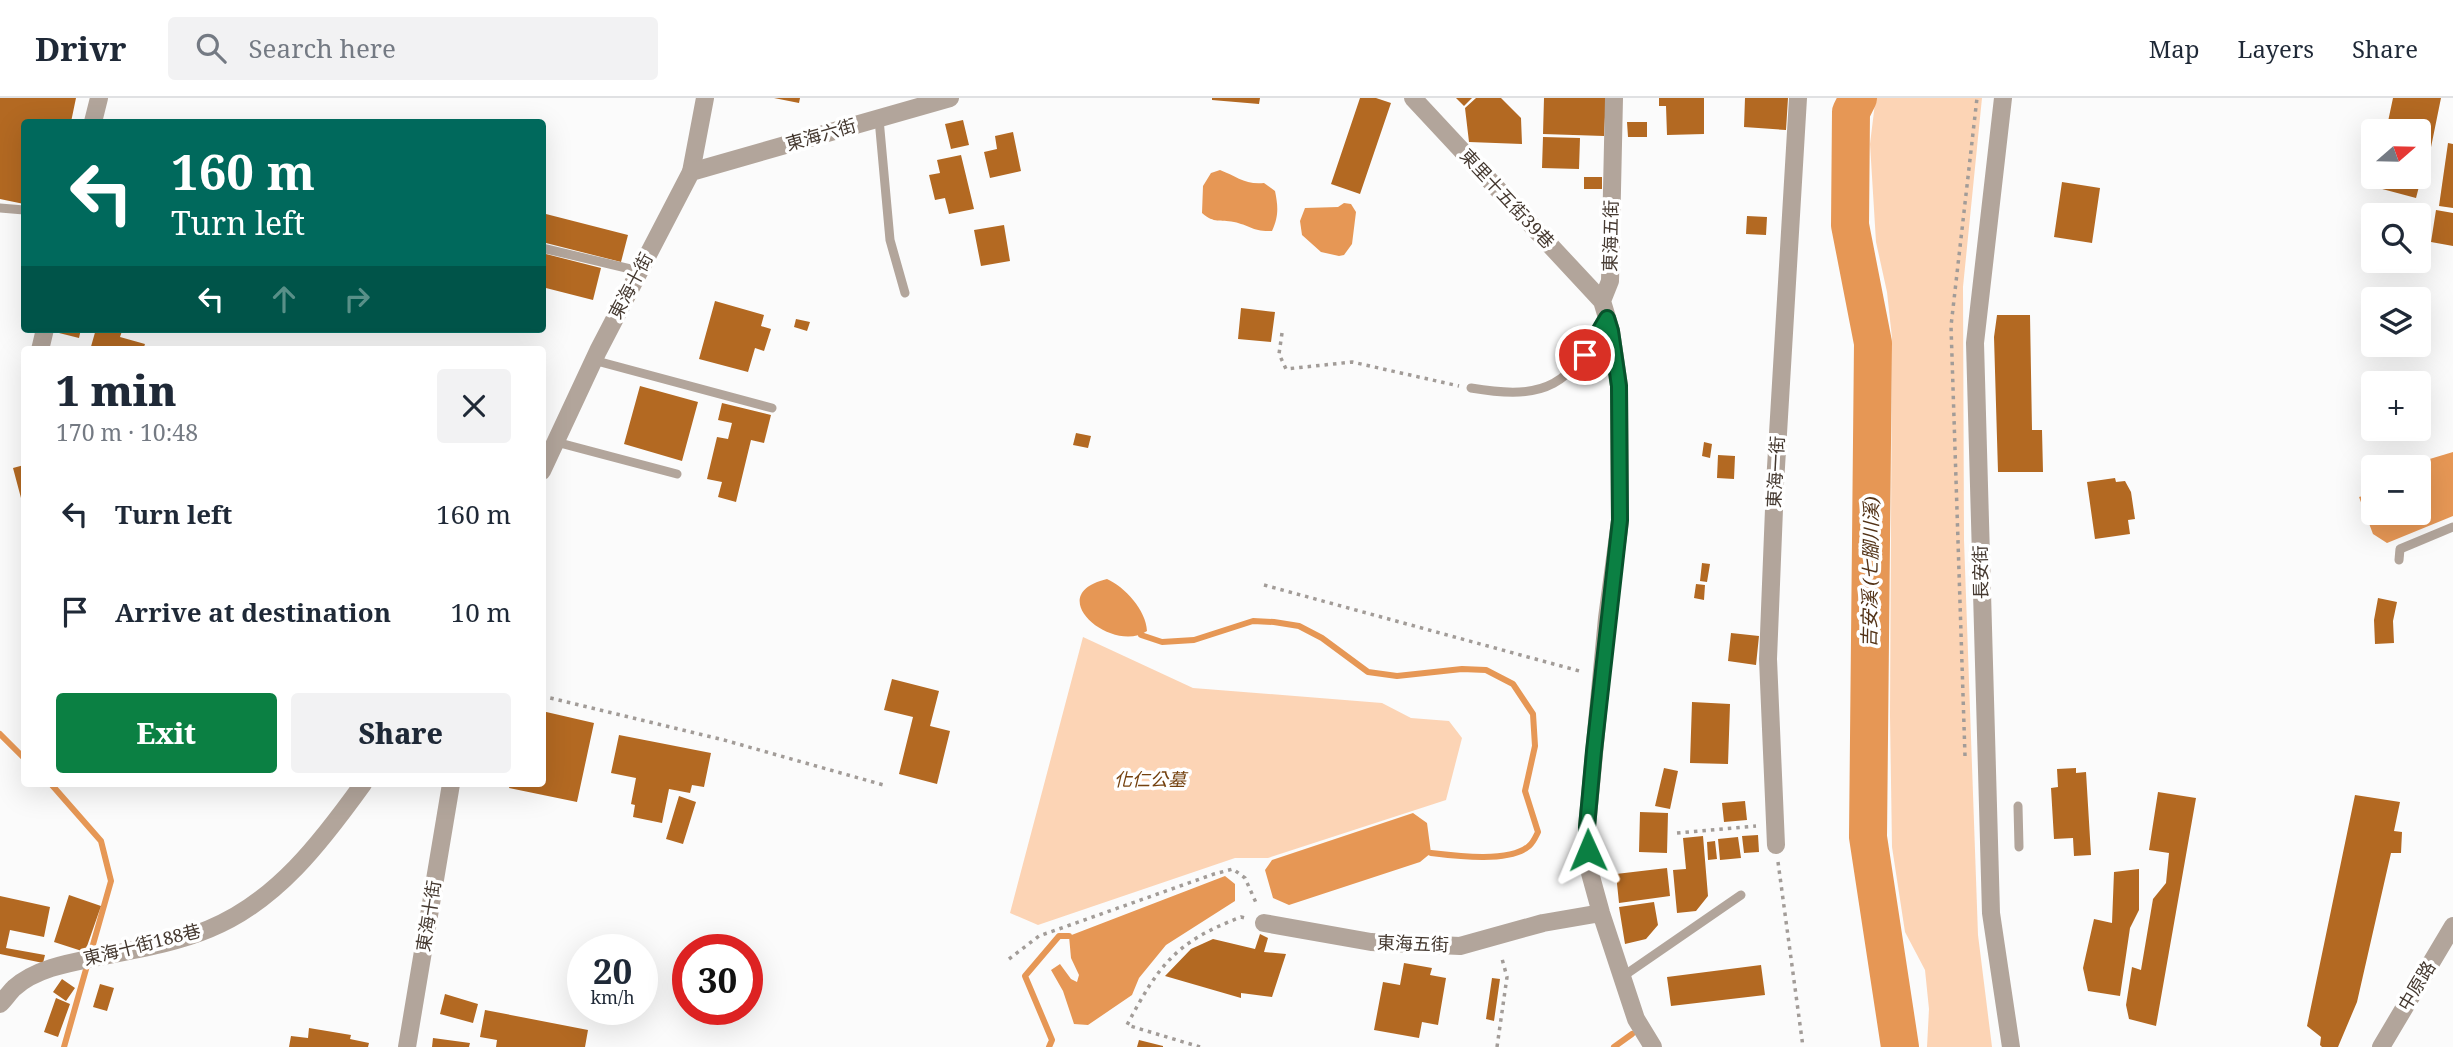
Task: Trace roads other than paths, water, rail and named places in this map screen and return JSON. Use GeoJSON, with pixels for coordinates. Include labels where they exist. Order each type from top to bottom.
{"type":"FeatureCollection","features":[{"type":"Feature","properties":{"kind":"street"},"geometry":{"type":"LineString","coordinates":[[94,119],[99,98]]}},
{"type":"Feature","properties":{"kind":"street","name":"東海十街"},"geometry":{"type":"LineString","coordinates":[[546,463],[593,360],[691,172],[705,98]]}},
{"type":"Feature","properties":{"kind":"street","name":"東海六街"},"geometry":{"type":"LineString","coordinates":[[691,172],[950,98]]}},
{"type":"Feature","properties":{"kind":"street","name":"東里十五街39巷"},"geometry":{"type":"LineString","coordinates":[[1413,98],[1602,301]]}},
{"type":"Feature","properties":{"kind":"street","name":"東海五街"},"geometry":{"type":"LineString","coordinates":[[1602,301],[1610,281],[1614,98]]}},
{"type":"Feature","properties":{"kind":"street","name":"東海一街"},"geometry":{"type":"LineString","coordinates":[[1776,845],[1768,659],[1776,470],[1798,98]]}},
{"type":"Feature","properties":{"kind":"street","name":"長安街"},"geometry":{"type":"LineString","coordinates":[[2003,98],[1975,344],[1991,913],[2011,1047]]}},
{"type":"Feature","properties":{"kind":"street"},"geometry":{"type":"LineString","coordinates":[[1602,301],[1611,331],[1619,386],[1620,520],[1587,827],[1590,873],[1636,1019],[1653,1047]]}},
{"type":"Feature","properties":{"kind":"street","name":"東海十街188巷"},"geometry":{"type":"LineString","coordinates":[[0,1004],[15,986],[41,973],[72,962],[178,939],[237,915],[289,876],[330,830],[361,787]]}},
{"type":"Feature","properties":{"kind":"street","name":"東海十街"},"geometry":{"type":"LineString","coordinates":[[407,1047],[450,787]]}},
{"type":"Feature","properties":{"kind":"street","name":"東海五街"},"geometry":{"type":"LineString","coordinates":[[1264,923],[1371,942],[1460,946],[1542,923],[1601,913]]}},
{"type":"Feature","properties":{"kind":"street","name":"中原路"},"geometry":{"type":"LineString","coordinates":[[2381,1047],[2453,926]]}},
{"type":"Feature","properties":{"kind":"lane"},"geometry":{"type":"LineString","coordinates":[[879,119],[890,240],[905,293]]}},
{"type":"Feature","properties":{"kind":"lane"},"geometry":{"type":"LineString","coordinates":[[0,208],[21,210]]}},
{"type":"Feature","properties":{"kind":"lane"},"geometry":{"type":"LineString","coordinates":[[546,249],[639,271]]}},
{"type":"Feature","properties":{"kind":"lane"},"geometry":{"type":"LineString","coordinates":[[1471,388],[1515,393],[1560,381],[1576,366],[1607,318]]}},
{"type":"Feature","properties":{"kind":"lane"},"geometry":{"type":"LineString","coordinates":[[593,360],[772,408]]}},
{"type":"Feature","properties":{"kind":"lane"},"geometry":{"type":"LineString","coordinates":[[556,442],[677,474]]}},
{"type":"Feature","properties":{"kind":"lane"},"geometry":{"type":"LineString","coordinates":[[2399,560],[2400,549],[2453,527]]}},
{"type":"Feature","properties":{"kind":"lane"},"geometry":{"type":"LineString","coordinates":[[2018,806],[2019,847]]}},
{"type":"Feature","properties":{"kind":"lane"},"geometry":{"type":"LineString","coordinates":[[1622,977],[1741,895]]}},
{"type":"Feature","properties":{"kind":"waterway","name":"吉安溪 (七腳川溪)"},"geometry":{"type":"LineString","coordinates":[[1858,98],[1851,112],[1850,225],[1873,343],[1868,837],[1900,1047]]}},
{"type":"Feature","properties":{"kind":"waterway"},"geometry":{"type":"LineString","coordinates":[[1141,635],[1162,642],[1194,640],[1253,621],[1274,622],[1299,626],[1322,638],[1368,672],[1397,676],[1462,669],[1486,670],[1513,684],[1533,714],[1535,746],[1525,791],[1538,832],[1529,846],[1509,855],[1482,857],[1431,853]]}},
{"type":"Feature","properties":{"kind":"waterway"},"geometry":{"type":"LineString","coordinates":[[0,734],[21,755]]}},
{"type":"Feature","properties":{"kind":"waterway"},"geometry":{"type":"LineString","coordinates":[[54,787],[101,841],[111,881],[64,1047]]}},
{"type":"Feature","properties":{"kind":"waterway"},"geometry":{"type":"LineString","coordinates":[[1049,1047],[1052,1040],[1025,976],[1059,936],[1069,936]]}},
{"type":"Feature","properties":{"kind":"waterway"},"geometry":{"type":"LineString","coordinates":[[1614,1047],[1632,1034]]}},
{"type":"Feature","properties":{"kind":"park label","name":"化仁公墓"},"geometry":{"type":"Point","coordinates":[1150,780]}}]}
